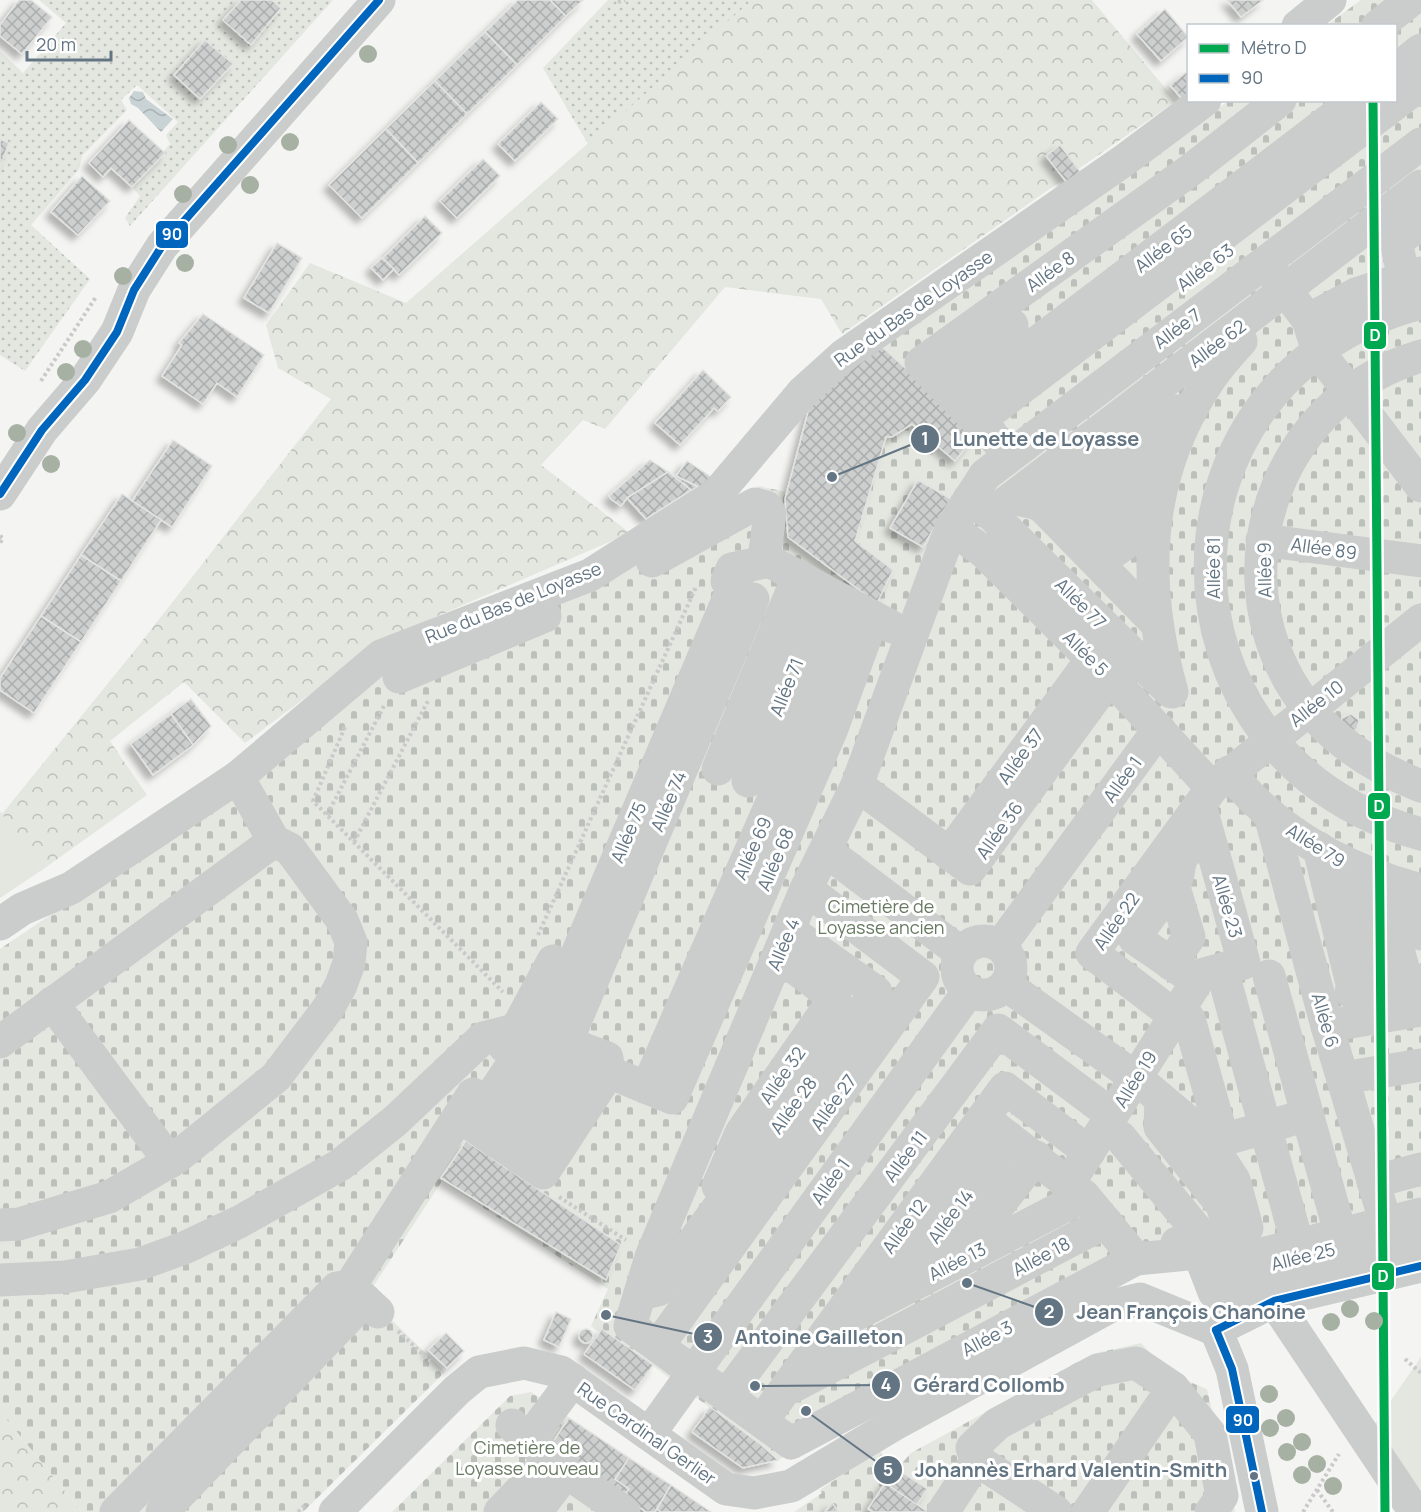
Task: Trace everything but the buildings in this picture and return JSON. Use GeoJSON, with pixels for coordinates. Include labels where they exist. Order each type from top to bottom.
{"type":"FeatureCollection","features":[{"type":"Feature","properties":{"kind":"street"},"geometry":{"type":"LineString","coordinates":[[0,494],[47,422],[84,380],[117,332],[134,290],[162,246],[379,0]]}},
{"type":"Feature","properties":{"kind":"street"},"geometry":{"type":"LineString","coordinates":[[1300,24],[1330,0]]}},
{"type":"Feature","properties":{"kind":"street"},"geometry":{"type":"LineString","coordinates":[[1381,24],[1411,0]]}},
{"type":"Feature","properties":{"kind":"street"},"geometry":{"type":"LineString","coordinates":[[1397,68],[1421,50]]}},
{"type":"Feature","properties":{"kind":"street"},"geometry":{"type":"LineString","coordinates":[[1397,98],[1421,84]]}},
{"type":"Feature","properties":{"kind":"street","name":"Rue du Bas de Loyasse"},"geometry":{"type":"LineString","coordinates":[[0,924],[22,909],[71,888],[238,777],[381,656],[590,575],[716,495],[803,392],[844,355],[1126,159],[1203,102]]}},
{"type":"Feature","properties":{"kind":"street","name":"Allée 8"},"geometry":{"type":"LineString","coordinates":[[986,424],[921,363],[1216,206],[1279,102]]}},
{"type":"Feature","properties":{"kind":"street","name":"Allée 65"},"geometry":{"type":"LineString","coordinates":[[986,424],[1216,206],[1353,102]]}},
{"type":"Feature","properties":{"kind":"street"},"geometry":{"type":"LineString","coordinates":[[1391,102],[1216,206],[1301,315],[1349,391],[1421,486]]}},
{"type":"Feature","properties":{"kind":"street","name":"Allée 63"},"geometry":{"type":"LineString","coordinates":[[1216,206],[1421,103]]}},
{"type":"Feature","properties":{"kind":"street","name":"Allée 7"},"geometry":{"type":"LineString","coordinates":[[951,528],[994,504],[985,475],[986,424],[1263,264],[1421,144]]}},
{"type":"Feature","properties":{"kind":"street","name":"Allée 62"},"geometry":{"type":"LineString","coordinates":[[994,504],[1301,315],[1421,186]]}},
{"type":"Feature","properties":{"kind":"street"},"geometry":{"type":"LineString","coordinates":[[1415,285],[1396,242],[1421,222]]}},
{"type":"Feature","properties":{"kind":"street","name":"Allée 81"},"geometry":{"type":"LineString","coordinates":[[1415,285],[1392,311],[1353,328],[1301,315],[1285,380],[1252,422],[1236,451],[1220,492],[1212,534],[1210,578],[1215,621],[1224,653],[1245,703],[1269,739],[1296,768],[1326,792],[1359,812],[1421,834]]}},
{"type":"Feature","properties":{"kind":"street"},"geometry":{"type":"LineString","coordinates":[[1162,660],[1153,591],[1154,523],[1162,484],[1177,441],[1209,379],[1243,338],[1301,315]]}},
{"type":"Feature","properties":{"kind":"street","name":"Allée 9"},"geometry":{"type":"LineString","coordinates":[[1421,356],[1402,362],[1349,391],[1312,427],[1288,461],[1272,499],[1262,540],[1261,591],[1272,642],[1288,679],[1308,709],[1348,748],[1395,776],[1421,786]]}},
{"type":"Feature","properties":{"kind":"street"},"geometry":{"type":"LineString","coordinates":[[1076,525],[1173,411],[1191,411]]}},
{"type":"Feature","properties":{"kind":"street"},"geometry":{"type":"LineString","coordinates":[[1076,525],[1177,441]]}},
{"type":"Feature","properties":{"kind":"street"},"geometry":{"type":"LineString","coordinates":[[1076,525],[1162,484]]}},
{"type":"Feature","properties":{"kind":"street"},"geometry":{"type":"LineString","coordinates":[[399,676],[597,593],[755,504],[766,507],[770,514],[765,550],[755,564]]}},
{"type":"Feature","properties":{"kind":"street"},"geometry":{"type":"LineString","coordinates":[[994,504],[1040,504],[1076,525],[1153,591]]}},
{"type":"Feature","properties":{"kind":"street"},"geometry":{"type":"LineString","coordinates":[[994,504],[1162,660]]}},
{"type":"Feature","properties":{"kind":"street","name":"Allée 77"},"geometry":{"type":"LineString","coordinates":[[994,504],[1172,692],[1162,660]]}},
{"type":"Feature","properties":{"kind":"street"},"geometry":{"type":"LineString","coordinates":[[1076,525],[1154,523]]}},
{"type":"Feature","properties":{"kind":"street"},"geometry":{"type":"LineString","coordinates":[[1076,525],[1156,624]]}},
{"type":"Feature","properties":{"kind":"street","name":"Allée 4"},"geometry":{"type":"LineString","coordinates":[[630,1326],[651,1257],[806,889],[857,785],[951,528]]}},
{"type":"Feature","properties":{"kind":"street","name":"Allée 5"},"geometry":{"type":"LineString","coordinates":[[951,528],[984,552],[1101,668],[1159,729],[1212,799]]}},
{"type":"Feature","properties":{"kind":"street","name":"Allée 89"},"geometry":{"type":"LineString","coordinates":[[1262,540],[1421,561]]}},
{"type":"Feature","properties":{"kind":"street"},"geometry":{"type":"LineString","coordinates":[[552,1040],[508,1150],[543,1173],[552,1040],[571,927],[668,749],[732,569],[755,564],[837,598],[912,638]]}},
{"type":"Feature","properties":{"kind":"street"},"geometry":{"type":"LineString","coordinates":[[717,769],[837,598]]}},
{"type":"Feature","properties":{"kind":"street","name":"Allée 68"},"geometry":{"type":"LineString","coordinates":[[552,1040],[660,1093],[774,792],[831,731],[837,598]]}},
{"type":"Feature","properties":{"kind":"street","name":"Allée 71"},"geometry":{"type":"LineString","coordinates":[[774,792],[837,598]]}},
{"type":"Feature","properties":{"kind":"street","name":"Allée 10"},"geometry":{"type":"LineString","coordinates":[[1212,799],[1269,739],[1421,620]]}},
{"type":"Feature","properties":{"kind":"street","name":"Allée 37"},"geometry":{"type":"LineString","coordinates":[[949,854],[1101,668]]}},
{"type":"Feature","properties":{"kind":"street","name":"Allée 1"},"geometry":{"type":"LineString","coordinates":[[1000,945],[1159,729]]}},
{"type":"Feature","properties":{"kind":"street"},"geometry":{"type":"LineString","coordinates":[[668,749],[774,792]]}},
{"type":"Feature","properties":{"kind":"street","name":"Allée 75"},"geometry":{"type":"LineString","coordinates":[[552,1040],[557,1034],[552,1024],[554,1008],[668,749]]}},
{"type":"Feature","properties":{"kind":"street"},"geometry":{"type":"LineString","coordinates":[[0,1225],[19,1224],[109,1197],[170,1162],[276,1077],[329,1006],[341,985],[349,963],[351,942],[342,920],[290,849],[274,841],[238,777]]}},
{"type":"Feature","properties":{"kind":"street","name":"Allée 36"},"geometry":{"type":"LineString","coordinates":[[857,785],[949,854]]}},
{"type":"Feature","properties":{"kind":"street","name":"Allée 79"},"geometry":{"type":"LineString","coordinates":[[1212,799],[1248,796],[1270,815],[1348,865],[1403,885]]}},
{"type":"Feature","properties":{"kind":"street"},"geometry":{"type":"LineString","coordinates":[[1212,799],[1181,857],[1173,884],[1134,938],[1204,985],[1250,1131],[1255,1177],[1246,1245]]}},
{"type":"Feature","properties":{"kind":"street","name":"Allée 22"},"geometry":{"type":"LineString","coordinates":[[1204,985],[1092,953],[1212,799]]}},
{"type":"Feature","properties":{"kind":"street","name":"Allée 23"},"geometry":{"type":"LineString","coordinates":[[1204,985],[1244,963],[1212,799]]}},
{"type":"Feature","properties":{"kind":"street","name":"Allée 6"},"geometry":{"type":"LineString","coordinates":[[1270,815],[1323,1012],[1373,1182],[1408,1234]]}},
{"type":"Feature","properties":{"kind":"street"},"geometry":{"type":"LineString","coordinates":[[0,1042],[274,841]]}},
{"type":"Feature","properties":{"kind":"street"},"geometry":{"type":"LineString","coordinates":[[1319,848],[1389,978]]}},
{"type":"Feature","properties":{"kind":"street"},"geometry":{"type":"LineString","coordinates":[[826,851],[961,952]]}},
{"type":"Feature","properties":{"kind":"street"},"geometry":{"type":"LineString","coordinates":[[1348,865],[1389,978]]}},
{"type":"Feature","properties":{"kind":"street","name":"Allée 19"},"geometry":{"type":"LineString","coordinates":[[1090,1156],[1136,1078],[1204,985],[1173,884]]}},
{"type":"Feature","properties":{"kind":"street"},"geometry":{"type":"LineString","coordinates":[[1389,978],[1403,885]]}},
{"type":"Feature","properties":{"kind":"street"},"geometry":{"type":"LineString","coordinates":[[1403,885],[1421,934]]}},
{"type":"Feature","properties":{"kind":"street","name":"Allée 27"},"geometry":{"type":"LineString","coordinates":[[658,1346],[924,977],[806,889]]}},
{"type":"Feature","properties":{"kind":"street"},"geometry":{"type":"LineString","coordinates":[[984,940],[1000,945],[1007,952],[1012,969],[1006,985],[1000,991],[984,996],[969,991],[958,977],[958,960],[961,952],[975,942],[984,940]]}},
{"type":"Feature","properties":{"kind":"street","name":"Allée 32"},"geometry":{"type":"LineString","coordinates":[[640,1294],[657,1290],[710,1220],[719,1184],[741,1133],[835,998],[784,943]]}},
{"type":"Feature","properties":{"kind":"street"},"geometry":{"type":"LineString","coordinates":[[1323,1012],[1389,978]]}},
{"type":"Feature","properties":{"kind":"street"},"geometry":{"type":"LineString","coordinates":[[1006,985],[1136,1078],[1161,1099],[1250,1131]]}},
{"type":"Feature","properties":{"kind":"street"},"geometry":{"type":"LineString","coordinates":[[1204,985],[1250,1131],[1246,1245]]}},
{"type":"Feature","properties":{"kind":"street"},"geometry":{"type":"LineString","coordinates":[[1204,985],[1250,1131],[1234,1180],[1246,1245]]}},
{"type":"Feature","properties":{"kind":"street","name":"Allée 1"},"geometry":{"type":"LineString","coordinates":[[649,1434],[692,1371],[969,991]]}},
{"type":"Feature","properties":{"kind":"street"},"geometry":{"type":"LineString","coordinates":[[52,1003],[170,1162]]}},
{"type":"Feature","properties":{"kind":"street"},"geometry":{"type":"LineString","coordinates":[[1323,1012],[1421,1010]]}},
{"type":"Feature","properties":{"kind":"street","name":"Allée 11"},"geometry":{"type":"LineString","coordinates":[[727,1395],[998,1030],[1090,1156]]}},
{"type":"Feature","properties":{"kind":"street"},"geometry":{"type":"LineString","coordinates":[[0,1280],[65,1277],[140,1264],[184,1248],[239,1222],[340,1165],[395,1121],[483,1038],[552,1040]]}},
{"type":"Feature","properties":{"kind":"street"},"geometry":{"type":"LineString","coordinates":[[116,1512],[215,1434],[364,1300],[552,1040]]}},
{"type":"Feature","properties":{"kind":"street"},"geometry":{"type":"LineString","coordinates":[[1175,1048],[1250,1131]]}},
{"type":"Feature","properties":{"kind":"street"},"geometry":{"type":"LineString","coordinates":[[1343,1078],[1421,1065]]}},
{"type":"Feature","properties":{"kind":"street","name":"Allée 12"},"geometry":{"type":"LineString","coordinates":[[762,1421],[1005,1088],[1090,1156]]}},
{"type":"Feature","properties":{"kind":"street"},"geometry":{"type":"LineString","coordinates":[[1161,1099],[1160,1127],[1222,1204],[1246,1245]]}},
{"type":"Feature","properties":{"kind":"street"},"geometry":{"type":"LineString","coordinates":[[983,1118],[1009,1138],[1090,1156],[1246,1245]]}},
{"type":"Feature","properties":{"kind":"street","name":"Allée 14"},"geometry":{"type":"LineString","coordinates":[[891,1294],[1009,1138]]}},
{"type":"Feature","properties":{"kind":"street"},"geometry":{"type":"LineString","coordinates":[[1090,1156],[1246,1245]]}},
{"type":"Feature","properties":{"kind":"street"},"geometry":{"type":"LineString","coordinates":[[1090,1156],[1106,1222],[1136,1259],[1199,1253],[1246,1245],[1408,1234]]}},
{"type":"Feature","properties":{"kind":"street"},"geometry":{"type":"LineString","coordinates":[[952,1264],[1090,1156]]}},
{"type":"Feature","properties":{"kind":"street","name":"Allée 13"},"geometry":{"type":"LineString","coordinates":[[830,1328],[891,1294],[1014,1232],[1090,1156]]}},
{"type":"Feature","properties":{"kind":"street"},"geometry":{"type":"LineString","coordinates":[[1373,1182],[1421,1169]]}},
{"type":"Feature","properties":{"kind":"street","name":"Allée 18"},"geometry":{"type":"LineString","coordinates":[[785,1390],[1106,1222]]}},
{"type":"Feature","properties":{"kind":"street"},"geometry":{"type":"LineString","coordinates":[[1262,1512],[1232,1369],[1215,1330],[1408,1234]]}},
{"type":"Feature","properties":{"kind":"street","name":"Allée 3"},"geometry":{"type":"LineString","coordinates":[[630,1326],[791,1443],[1136,1259]]}},
{"type":"Feature","properties":{"kind":"street","name":"Rue Cardinal Gerlier"},"geometry":{"type":"LineString","coordinates":[[335,1512],[451,1396],[479,1372],[524,1363],[561,1372],[726,1490],[754,1493],[791,1486],[893,1425],[1110,1306],[1140,1299],[1215,1330]]}},
{"type":"Feature","properties":{"kind":"street"},"geometry":{"type":"LineString","coordinates":[[1274,1301],[1415,1512]]}},
{"type":"Feature","properties":{"kind":"street"},"geometry":{"type":"LineString","coordinates":[[1056,1512],[977,1460],[972,1448],[997,1424],[1098,1370],[1136,1363],[1173,1388],[1210,1434],[1222,1496],[1211,1512]]}},
{"type":"Feature","properties":{"kind":"street"},"geometry":{"type":"LineString","coordinates":[[500,1512],[540,1449],[573,1380]]}},
{"type":"Feature","properties":{"kind":"street"},"geometry":{"type":"LineString","coordinates":[[1088,1512],[1173,1388]]}},
{"type":"Feature","properties":{"kind":"street"},"geometry":{"type":"LineString","coordinates":[[162,1512],[215,1434]]}},
{"type":"Feature","properties":{"kind":"street"},"geometry":{"type":"LineString","coordinates":[[540,1449],[607,1507]]}},
{"type":"Feature","properties":{"kind":"street"},"geometry":{"type":"LineString","coordinates":[[536,1512],[540,1449]]}},
{"type":"Feature","properties":{"kind":"street"},"geometry":{"type":"LineString","coordinates":[[943,1512],[977,1460]]}},
{"type":"Feature","properties":{"kind":"path"},"geometry":{"type":"LineString","coordinates":[[618,2],[625,0]]}},
{"type":"Feature","properties":{"kind":"path"},"geometry":{"type":"LineString","coordinates":[[0,536],[3,537],[0,543]]}},
{"type":"Feature","properties":{"kind":"path"},"geometry":{"type":"LineString","coordinates":[[533,945],[698,581]]}},
{"type":"Feature","properties":{"kind":"path"},"geometry":{"type":"LineString","coordinates":[[327,814],[399,676]]}},
{"type":"Feature","properties":{"kind":"path"},"geometry":{"type":"LineString","coordinates":[[354,842],[430,697]]}},
{"type":"Feature","properties":{"kind":"path"},"geometry":{"type":"LineString","coordinates":[[348,721],[313,801],[552,1040]]}},
{"type":"Feature","properties":{"kind":"path"},"geometry":{"type":"LineString","coordinates":[[364,1300],[430,1361]]}},
{"type":"Feature","properties":{"kind":"path"},"geometry":{"type":"LineString","coordinates":[[1405,1359],[1421,1373]]}},
{"type":"Feature","properties":{"kind":"path"},"geometry":{"type":"LineString","coordinates":[[1303,1512],[1357,1425]]}},
{"type":"Feature","properties":{"kind":"path"},"geometry":{"type":"LineString","coordinates":[[1317,1490],[1333,1512]]}},
{"type":"Feature","properties":{"kind":"green space"},"geometry":{"type":"Polygon","coordinates":[[[39,0],[333,0],[130,226],[125,218],[140,196],[132,187],[170,144],[166,135],[178,122],[137,85],[121,100],[127,110],[82,156],[79,169],[31,225],[90,279],[25,371],[0,355],[0,51],[23,73],[66,23],[39,0]]]}},
{"type":"Feature","properties":{"kind":"green space"},"geometry":{"type":"Polygon","coordinates":[[[608,0],[752,0],[588,144],[543,68],[608,0]]]}},
{"type":"Feature","properties":{"kind":"green space"},"geometry":{"type":"Polygon","coordinates":[[[751,0],[1092,0],[1176,101],[842,334],[821,299],[725,287],[605,429],[583,420],[541,465],[630,533],[382,640],[245,743],[184,682],[110,741],[147,795],[42,870],[2,814],[139,645],[331,399],[278,368],[266,325],[310,263],[406,303],[751,0]]]}},
{"type":"Feature","properties":{"kind":"green space","name":"Cimetière de Loyasse ancien"},"geometry":{"type":"Polygon","coordinates":[[[1361,0],[1421,0],[1421,1247],[1141,1268],[778,1460],[743,1468],[691,1432],[709,1407],[653,1366],[635,1390],[583,1354],[599,1332],[591,1326],[608,1289],[442,1181],[367,1296],[445,1372],[303,1512],[82,1512],[0,1411],[0,949],[267,769],[392,666],[593,584],[759,486],[786,492],[813,393],[1227,102],[1397,102],[1397,24],[1328,24],[1361,0]]]}},
{"type":"Feature","properties":{"kind":"green space"},"geometry":{"type":"Polygon","coordinates":[[[0,811],[42,870],[0,898],[0,811]]]}},
{"type":"Feature","properties":{"kind":"green space"},"geometry":{"type":"Polygon","coordinates":[[[1141,1343],[1168,1373],[1207,1389],[1235,1512],[794,1512],[822,1493],[820,1490],[879,1450],[897,1469],[911,1453],[1092,1354],[1141,1343]]]}},
{"type":"Feature","properties":{"kind":"green space"},"geometry":{"type":"Polygon","coordinates":[[[1421,1357],[1421,1495],[1374,1425],[1421,1357]]]}},
{"type":"Feature","properties":{"kind":"green space","name":"Cimetière de Loyasse nouveau"},"geometry":{"type":"Polygon","coordinates":[[[531,1392],[711,1512],[392,1512],[510,1396],[531,1392]]]}},
{"type":"Feature","properties":{"kind":"green space"},"geometry":{"type":"Polygon","coordinates":[[[0,1411],[82,1512],[0,1512],[0,1411]]]}},
{"type":"Feature","properties":{"kind":"water"},"geometry":{"type":"Polygon","coordinates":[[[134,91],[143,92],[146,99],[173,119],[161,132],[138,108],[131,104],[129,98],[134,91]]]}},
{"type":"Feature","properties":{"kind":"metro line","name":"D"},"geometry":{"type":"LineString","coordinates":[[1373,102],[1385,1512]]}},
{"type":"Feature","properties":{"kind":"transit line","name":"90"},"geometry":{"type":"LineString","coordinates":[[0,494],[42,430],[85,380],[117,332],[134,290],[162,246],[379,0]]}},
{"type":"Feature","properties":{"kind":"transit line","name":"90"},"geometry":{"type":"LineString","coordinates":[[1216,1330],[1274,1301],[1421,1266]]}},
{"type":"Feature","properties":{"kind":"transit line","name":"90"},"geometry":{"type":"LineString","coordinates":[[1216,1330],[1232,1369],[1262,1512]]}},
{"type":"Feature","properties":{"kind":"place","name":"Lunette de Loyasse"},"geometry":{"type":"Point","coordinates":[832,477]}},
{"type":"Feature","properties":{"kind":"place","name":"Jean François Chanoine"},"geometry":{"type":"Point","coordinates":[967,1283]}},
{"type":"Feature","properties":{"kind":"place","name":"Antoine Gailleton"},"geometry":{"type":"Point","coordinates":[606,1315]}},
{"type":"Feature","properties":{"kind":"place","name":"Gérard Collomb"},"geometry":{"type":"Point","coordinates":[755,1386]}},
{"type":"Feature","properties":{"kind":"place","name":"Johannès Erhard Valentin-Smith"},"geometry":{"type":"Point","coordinates":[806,1411]}}]}
